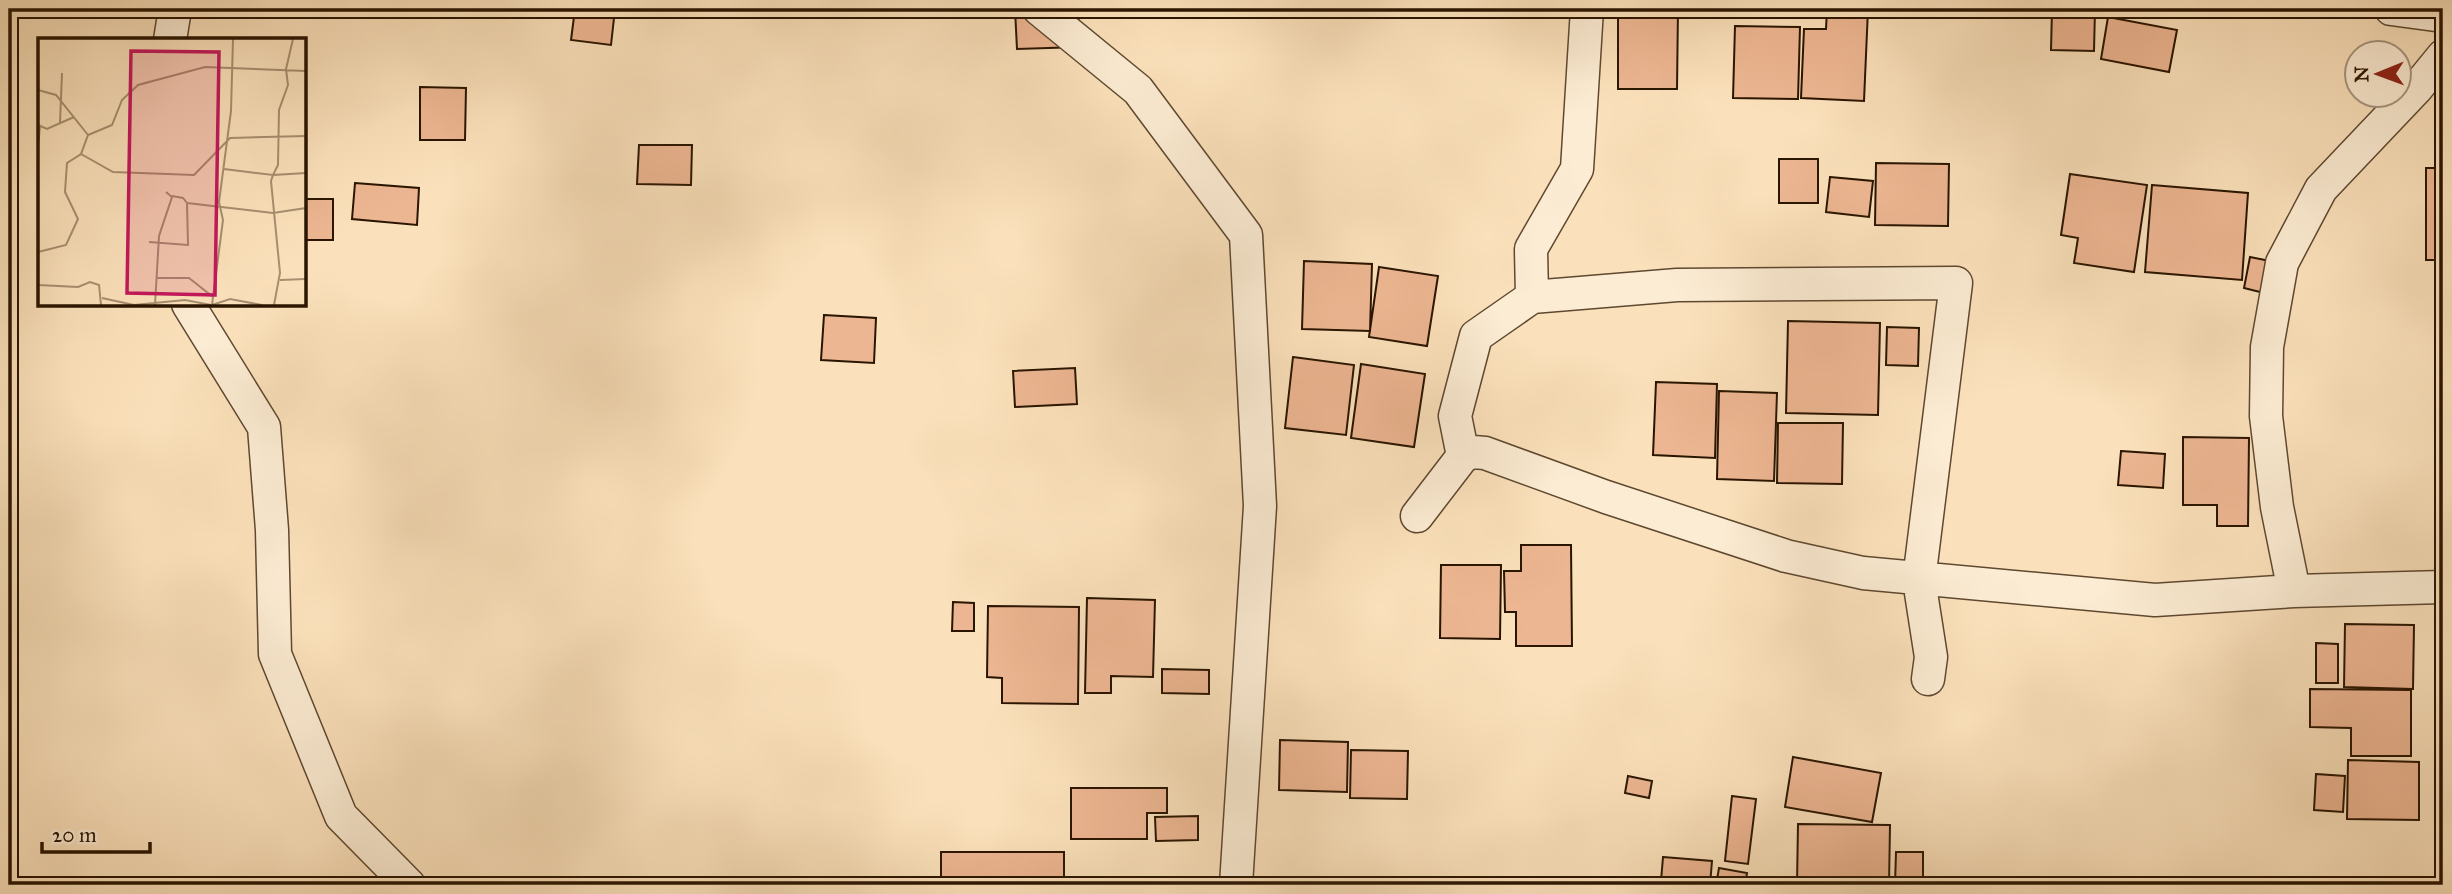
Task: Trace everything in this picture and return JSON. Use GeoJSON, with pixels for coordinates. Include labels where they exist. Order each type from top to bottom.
{"type":"FeatureCollection","features":[{"type":"Feature","properties":{"kind":"street"},"geometry":{"type":"LineString","coordinates":[[170,38],[174,9]]}},
{"type":"Feature","properties":{"kind":"street"},"geometry":{"type":"LineString","coordinates":[[1038,9],[1138,90],[1246,235],[1260,506],[1236,885]]}},
{"type":"Feature","properties":{"kind":"street"},"geometry":{"type":"LineString","coordinates":[[1532,297],[1531,249],[1577,169],[1587,9]]}},
{"type":"Feature","properties":{"kind":"street"},"geometry":{"type":"LineString","coordinates":[[2392,9],[2443,16]]}},
{"type":"Feature","properties":{"kind":"street"},"geometry":{"type":"LineString","coordinates":[[2294,591],[2277,507],[2266,416],[2267,348],[2282,263],[2321,189],[2416,89],[2443,56]]}},
{"type":"Feature","properties":{"kind":"street"},"geometry":{"type":"LineString","coordinates":[[1464,456],[1455,416],[1476,336],[1532,297],[1677,285],[1956,283],[1919,580],[1931,657],[1928,679]]}},
{"type":"Feature","properties":{"kind":"street"},"geometry":{"type":"LineString","coordinates":[[189,306],[264,427],[272,530],[275,654],[341,816],[409,885]]}},
{"type":"Feature","properties":{"kind":"street"},"geometry":{"type":"LineString","coordinates":[[1417,516],[1464,456],[1473,452],[1485,453],[1606,497],[1786,556],[1863,573],[2155,600],[2294,591],[2443,587]]}},
{"type":"Feature","properties":{"kind":"building"},"geometry":{"type":"Polygon","coordinates":[[[575,9],[615,9],[611,45],[571,40],[575,9]]]}},
{"type":"Feature","properties":{"kind":"building"},"geometry":{"type":"Polygon","coordinates":[[[1015,9],[1078,9],[1080,47],[1017,49],[1015,9]]]}},
{"type":"Feature","properties":{"kind":"building"},"geometry":{"type":"Polygon","coordinates":[[[1618,9],[1678,9],[1677,89],[1618,89],[1618,9]]]}},
{"type":"Feature","properties":{"kind":"building"},"geometry":{"type":"Polygon","coordinates":[[[1827,9],[1868,9],[1864,101],[1801,98],[1804,29],[1826,29],[1827,9]]]}},
{"type":"Feature","properties":{"kind":"building"},"geometry":{"type":"Polygon","coordinates":[[[1893,9],[1916,9],[1916,14],[1893,15],[1893,9]]]}},
{"type":"Feature","properties":{"kind":"building"},"geometry":{"type":"Polygon","coordinates":[[[2052,9],[2095,9],[2094,51],[2051,50],[2052,9]]]}},
{"type":"Feature","properties":{"kind":"building"},"geometry":{"type":"Polygon","coordinates":[[[2108,17],[2177,30],[2169,72],[2101,59],[2108,17]]]}},
{"type":"Feature","properties":{"kind":"building"},"geometry":{"type":"Polygon","coordinates":[[[1735,26],[1800,27],[1798,99],[1733,98],[1735,26]]]}},
{"type":"Feature","properties":{"kind":"building"},"geometry":{"type":"Polygon","coordinates":[[[420,87],[466,88],[465,140],[420,140],[420,87]]]}},
{"type":"Feature","properties":{"kind":"building"},"geometry":{"type":"Polygon","coordinates":[[[639,145],[692,145],[691,185],[637,184],[639,145]]]}},
{"type":"Feature","properties":{"kind":"building"},"geometry":{"type":"Polygon","coordinates":[[[1779,159],[1818,159],[1818,203],[1779,203],[1779,159]]]}},
{"type":"Feature","properties":{"kind":"building"},"geometry":{"type":"Polygon","coordinates":[[[1876,163],[1949,164],[1948,226],[1875,225],[1876,163]]]}},
{"type":"Feature","properties":{"kind":"building"},"geometry":{"type":"Polygon","coordinates":[[[2426,168],[2443,168],[2443,260],[2426,260],[2426,168]]]}},
{"type":"Feature","properties":{"kind":"building"},"geometry":{"type":"Polygon","coordinates":[[[2070,174],[2147,185],[2134,272],[2074,263],[2078,238],[2061,235],[2070,174]]]}},
{"type":"Feature","properties":{"kind":"building"},"geometry":{"type":"Polygon","coordinates":[[[1830,177],[1873,181],[1869,217],[1826,212],[1830,177]]]}},
{"type":"Feature","properties":{"kind":"building"},"geometry":{"type":"Polygon","coordinates":[[[355,183],[419,188],[417,225],[352,219],[355,183]]]}},
{"type":"Feature","properties":{"kind":"building"},"geometry":{"type":"Polygon","coordinates":[[[2152,185],[2248,193],[2242,280],[2145,272],[2152,185]]]}},
{"type":"Feature","properties":{"kind":"building"},"geometry":{"type":"Polygon","coordinates":[[[306,199],[333,199],[333,240],[306,240],[306,199]]]}},
{"type":"Feature","properties":{"kind":"building"},"geometry":{"type":"Polygon","coordinates":[[[2250,257],[2270,261],[2264,293],[2244,288],[2250,257]]]}},
{"type":"Feature","properties":{"kind":"building"},"geometry":{"type":"Polygon","coordinates":[[[1304,261],[1372,264],[1370,331],[1302,329],[1304,261]]]}},
{"type":"Feature","properties":{"kind":"building"},"geometry":{"type":"Polygon","coordinates":[[[1379,267],[1438,276],[1427,346],[1369,337],[1379,267]]]}},
{"type":"Feature","properties":{"kind":"building"},"geometry":{"type":"Polygon","coordinates":[[[824,315],[876,318],[874,363],[821,360],[824,315]]]}},
{"type":"Feature","properties":{"kind":"building"},"geometry":{"type":"Polygon","coordinates":[[[1788,321],[1880,323],[1878,415],[1786,413],[1788,321]]]}},
{"type":"Feature","properties":{"kind":"building"},"geometry":{"type":"Polygon","coordinates":[[[1887,327],[1919,328],[1918,366],[1886,365],[1887,327]]]}},
{"type":"Feature","properties":{"kind":"building"},"geometry":{"type":"Polygon","coordinates":[[[1293,357],[1354,365],[1346,435],[1285,428],[1293,357]]]}},
{"type":"Feature","properties":{"kind":"building"},"geometry":{"type":"Polygon","coordinates":[[[1361,364],[1425,374],[1414,447],[1351,438],[1361,364]]]}},
{"type":"Feature","properties":{"kind":"building"},"geometry":{"type":"Polygon","coordinates":[[[1075,368],[1077,404],[1015,407],[1013,371],[1075,368]]]}},
{"type":"Feature","properties":{"kind":"building"},"geometry":{"type":"Polygon","coordinates":[[[1656,382],[1717,384],[1715,458],[1653,455],[1656,382]]]}},
{"type":"Feature","properties":{"kind":"building"},"geometry":{"type":"Polygon","coordinates":[[[1719,391],[1777,393],[1774,481],[1717,479],[1719,391]]]}},
{"type":"Feature","properties":{"kind":"building"},"geometry":{"type":"Polygon","coordinates":[[[1778,423],[1843,423],[1842,484],[1777,483],[1778,423]]]}},
{"type":"Feature","properties":{"kind":"building"},"geometry":{"type":"Polygon","coordinates":[[[2183,437],[2249,438],[2248,526],[2217,526],[2217,505],[2183,505],[2183,437]]]}},
{"type":"Feature","properties":{"kind":"building"},"geometry":{"type":"Polygon","coordinates":[[[2121,451],[2165,454],[2163,488],[2118,485],[2121,451]]]}},
{"type":"Feature","properties":{"kind":"building"},"geometry":{"type":"Polygon","coordinates":[[[1521,545],[1571,545],[1572,646],[1516,646],[1516,612],[1505,612],[1504,571],[1521,571],[1521,545]]]}},
{"type":"Feature","properties":{"kind":"building"},"geometry":{"type":"Polygon","coordinates":[[[1441,565],[1501,565],[1500,639],[1440,638],[1441,565]]]}},
{"type":"Feature","properties":{"kind":"building"},"geometry":{"type":"Polygon","coordinates":[[[1087,598],[1155,600],[1153,677],[1111,676],[1111,693],[1085,693],[1087,598]]]}},
{"type":"Feature","properties":{"kind":"building"},"geometry":{"type":"Polygon","coordinates":[[[953,602],[974,603],[974,631],[952,631],[953,602]]]}},
{"type":"Feature","properties":{"kind":"building"},"geometry":{"type":"Polygon","coordinates":[[[988,606],[1079,607],[1078,704],[1002,703],[1002,678],[987,677],[988,606]]]}},
{"type":"Feature","properties":{"kind":"building"},"geometry":{"type":"Polygon","coordinates":[[[2345,624],[2414,625],[2413,689],[2344,687],[2345,624]]]}},
{"type":"Feature","properties":{"kind":"building"},"geometry":{"type":"Polygon","coordinates":[[[2316,643],[2338,644],[2338,683],[2316,683],[2316,643]]]}},
{"type":"Feature","properties":{"kind":"building"},"geometry":{"type":"Polygon","coordinates":[[[1162,669],[1209,670],[1209,694],[1162,693],[1162,669]]]}},
{"type":"Feature","properties":{"kind":"building"},"geometry":{"type":"Polygon","coordinates":[[[2310,689],[2411,690],[2411,756],[2351,756],[2351,728],[2310,727],[2310,689]]]}},
{"type":"Feature","properties":{"kind":"building"},"geometry":{"type":"Polygon","coordinates":[[[1280,740],[1348,742],[1347,792],[1279,790],[1280,740]]]}},
{"type":"Feature","properties":{"kind":"building"},"geometry":{"type":"Polygon","coordinates":[[[1351,750],[1408,751],[1407,799],[1350,798],[1351,750]]]}},
{"type":"Feature","properties":{"kind":"building"},"geometry":{"type":"Polygon","coordinates":[[[1793,757],[1881,773],[1872,822],[1785,807],[1793,757]]]}},
{"type":"Feature","properties":{"kind":"building"},"geometry":{"type":"Polygon","coordinates":[[[2348,760],[2419,762],[2419,820],[2347,819],[2348,760]]]}},
{"type":"Feature","properties":{"kind":"building"},"geometry":{"type":"Polygon","coordinates":[[[2316,774],[2345,776],[2343,812],[2314,810],[2316,774]]]}},
{"type":"Feature","properties":{"kind":"building"},"geometry":{"type":"Polygon","coordinates":[[[1628,776],[1652,781],[1649,798],[1625,793],[1628,776]]]}},
{"type":"Feature","properties":{"kind":"building"},"geometry":{"type":"Polygon","coordinates":[[[1071,788],[1167,788],[1167,813],[1147,813],[1147,839],[1071,839],[1071,788]]]}},
{"type":"Feature","properties":{"kind":"building"},"geometry":{"type":"Polygon","coordinates":[[[1732,796],[1756,799],[1748,864],[1725,861],[1732,796]]]}},
{"type":"Feature","properties":{"kind":"building"},"geometry":{"type":"Polygon","coordinates":[[[1198,816],[1198,840],[1156,841],[1155,817],[1198,816]]]}},
{"type":"Feature","properties":{"kind":"building"},"geometry":{"type":"Polygon","coordinates":[[[1798,824],[1890,825],[1889,885],[1797,885],[1798,824]]]}},
{"type":"Feature","properties":{"kind":"building"},"geometry":{"type":"Polygon","coordinates":[[[941,852],[1064,852],[1064,885],[941,885],[941,852]]]}},
{"type":"Feature","properties":{"kind":"building"},"geometry":{"type":"Polygon","coordinates":[[[1896,852],[1923,852],[1923,885],[1895,885],[1896,852]]]}},
{"type":"Feature","properties":{"kind":"building"},"geometry":{"type":"Polygon","coordinates":[[[1663,857],[1712,861],[1710,885],[1661,881],[1663,857]]]}},
{"type":"Feature","properties":{"kind":"building"},"geometry":{"type":"Polygon","coordinates":[[[1719,868],[1747,873],[1745,885],[1716,885],[1719,868]]]}}]}
